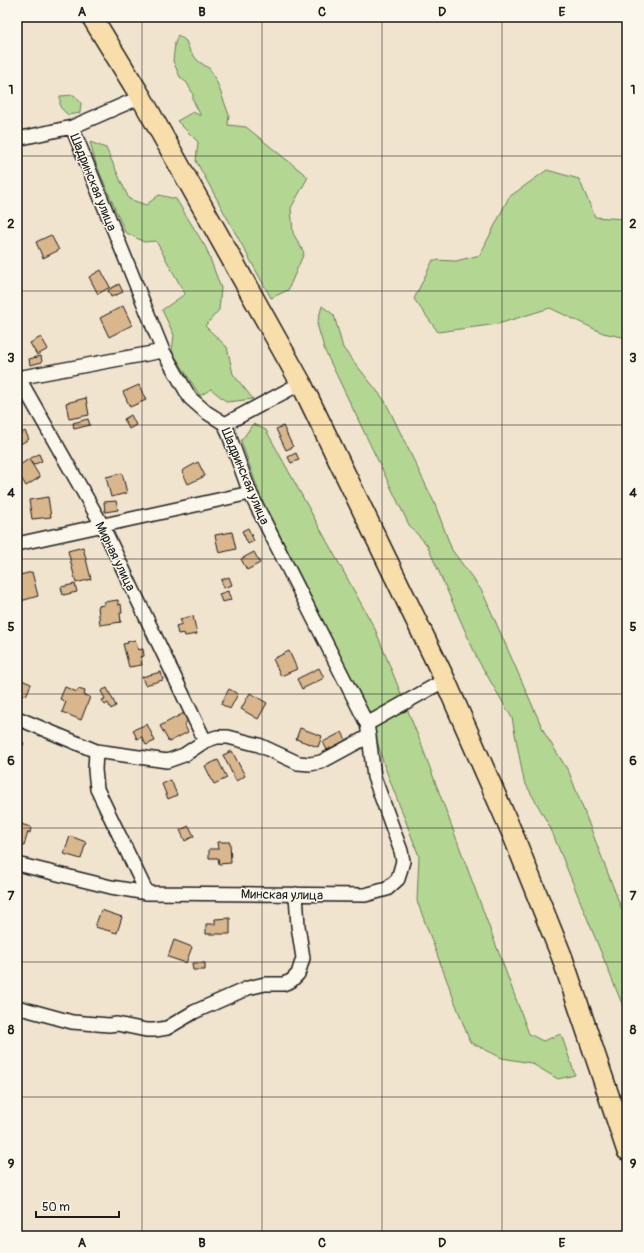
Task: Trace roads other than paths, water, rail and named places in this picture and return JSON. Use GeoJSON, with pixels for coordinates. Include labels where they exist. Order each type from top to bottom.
{"type":"FeatureCollection","features":[{"type":"Feature","properties":{"kind":"main road"},"geometry":{"type":"LineString","coordinates":[[92,17],[142,97],[301,383],[445,680],[513,835],[562,956],[627,1150]]}},
{"type":"Feature","properties":{"kind":"street"},"geometry":{"type":"LineString","coordinates":[[17,139],[72,127],[142,97]]}},
{"type":"Feature","properties":{"kind":"street","name":"Шадринская улица"},"geometry":{"type":"LineString","coordinates":[[72,127],[163,351],[190,398],[206,412],[225,424],[250,493],[368,730]]}},
{"type":"Feature","properties":{"kind":"street"},"geometry":{"type":"LineString","coordinates":[[18,377],[163,351]]}},
{"type":"Feature","properties":{"kind":"street","name":"Мирная улица"},"geometry":{"type":"LineString","coordinates":[[18,377],[102,525],[205,741]]}},
{"type":"Feature","properties":{"kind":"street"},"geometry":{"type":"LineString","coordinates":[[225,424],[301,383]]}},
{"type":"Feature","properties":{"kind":"street"},"geometry":{"type":"LineString","coordinates":[[17,544],[250,493]]}},
{"type":"Feature","properties":{"kind":"street"},"geometry":{"type":"LineString","coordinates":[[17,718],[96,751],[167,761],[184,755],[205,741],[217,737],[228,737],[259,745],[298,764],[310,764],[322,762],[445,680]]}},
{"type":"Feature","properties":{"kind":"street","name":"Минская улица"},"geometry":{"type":"LineString","coordinates":[[17,864],[111,887],[147,893],[365,895],[387,889],[398,879],[403,861],[401,851],[374,777],[368,730]]}},
{"type":"Feature","properties":{"kind":"street"},"geometry":{"type":"LineString","coordinates":[[96,751],[95,770],[97,789],[147,893]]}},
{"type":"Feature","properties":{"kind":"street"},"geometry":{"type":"LineString","coordinates":[[17,1007],[72,1022],[109,1025],[117,1024],[146,1030],[156,1030],[168,1028],[194,1012],[248,988],[265,984],[283,984],[291,981],[298,974],[303,958],[298,926],[296,894]]}}]}
